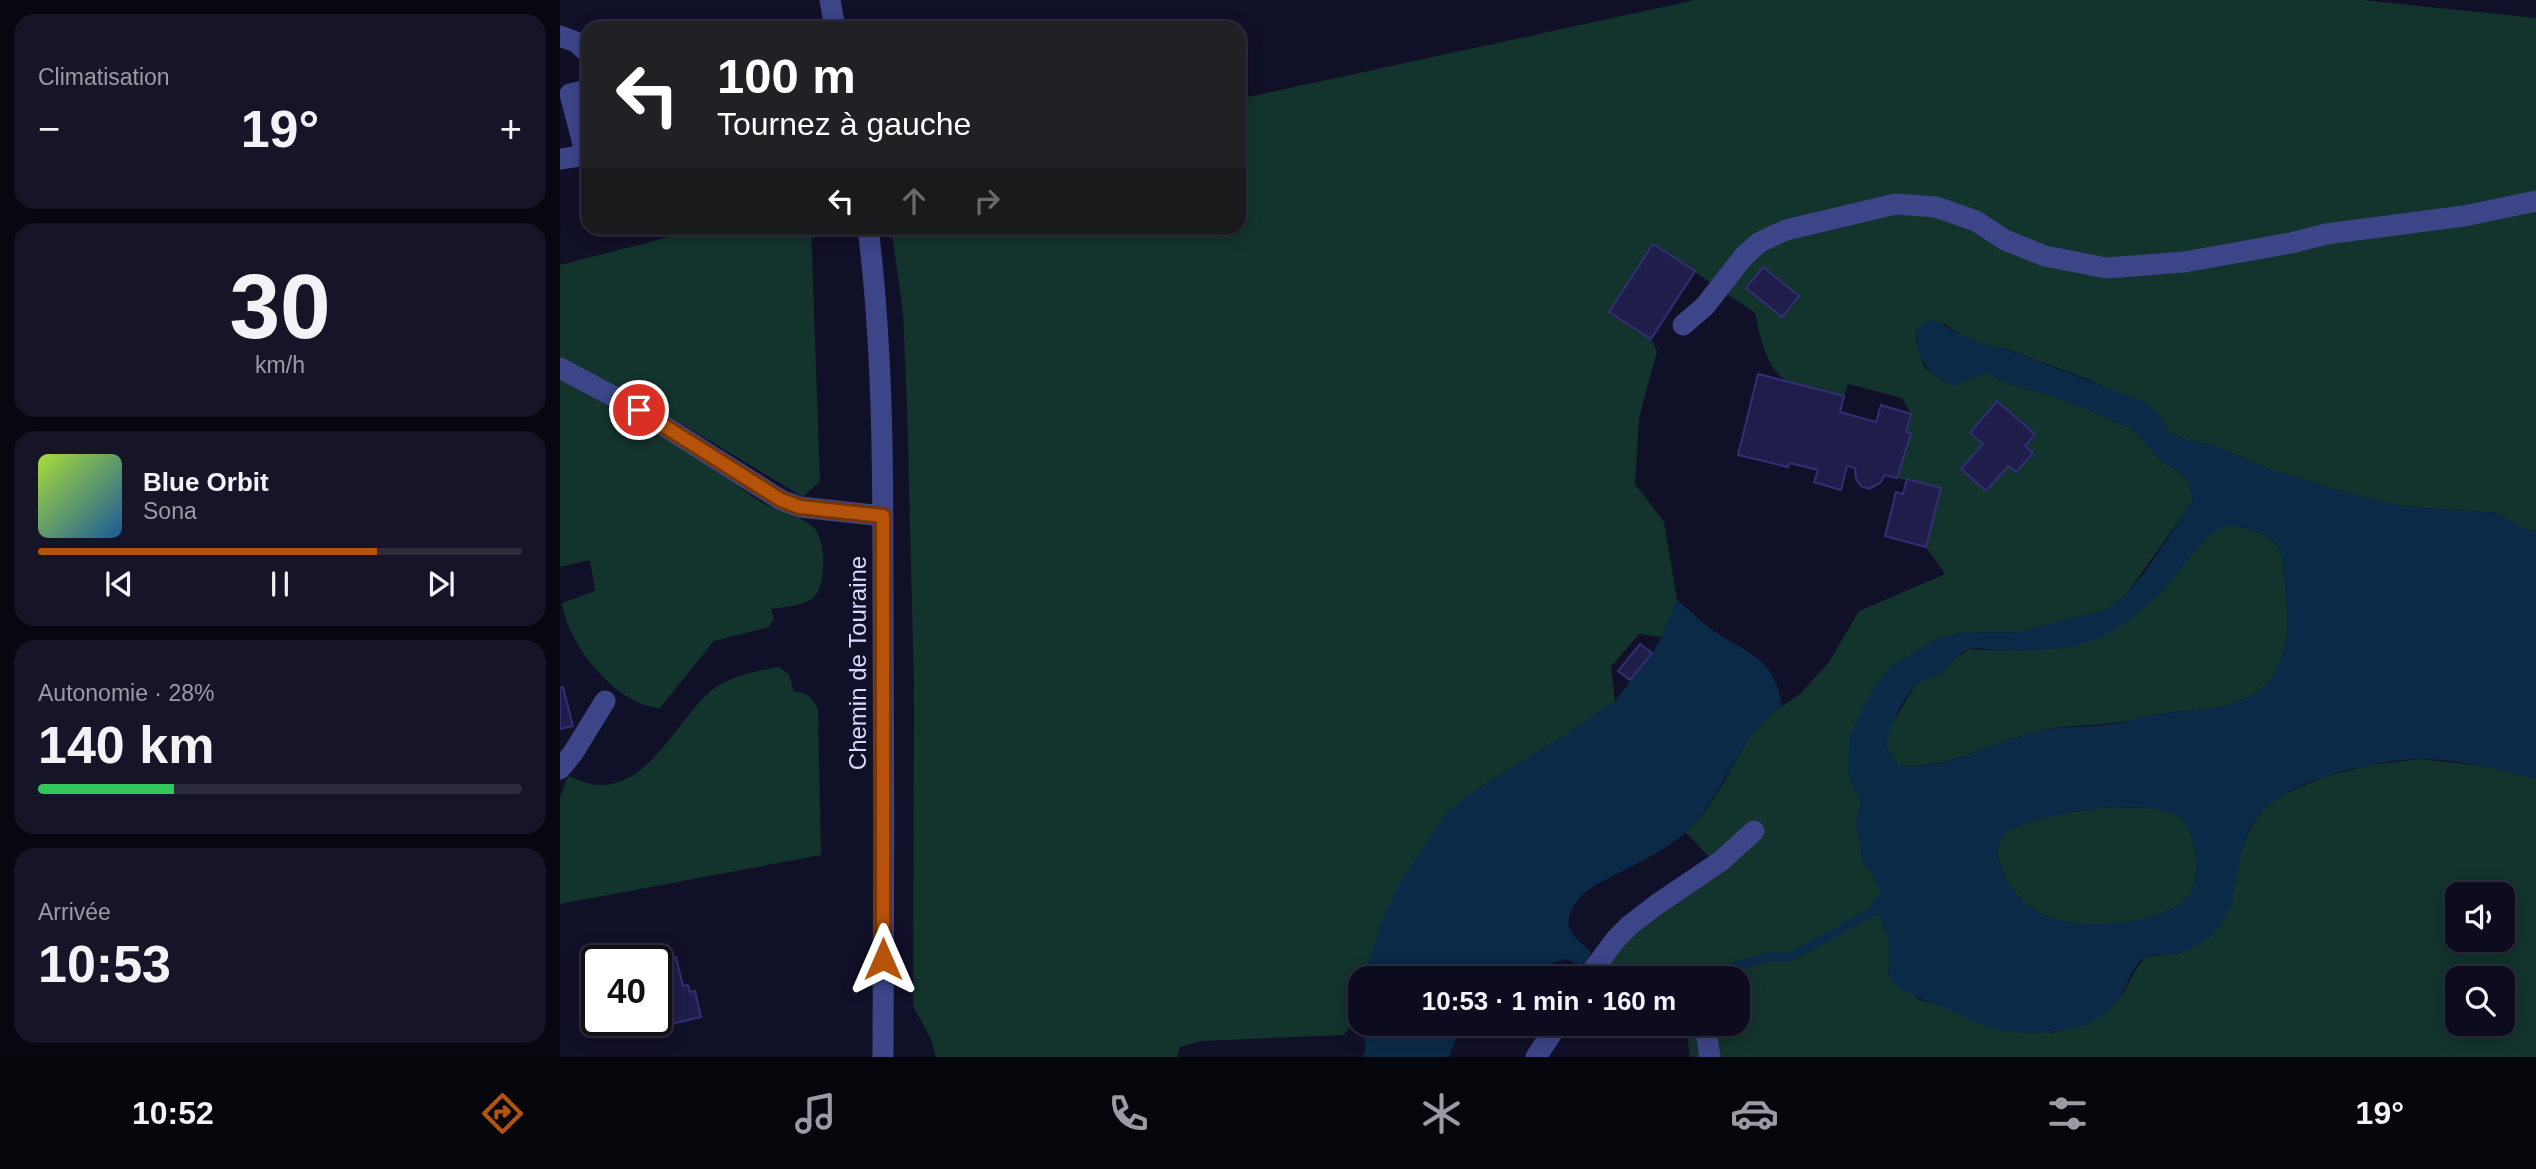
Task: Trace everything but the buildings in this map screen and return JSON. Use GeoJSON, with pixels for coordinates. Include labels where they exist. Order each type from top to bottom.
{"type":"FeatureCollection","features":[{"type":"Feature","properties":{"kind":"street"},"geometry":{"type":"LineString","coordinates":[[830,0],[834,21]]}},
{"type":"Feature","properties":{"kind":"street"},"geometry":{"type":"LineString","coordinates":[[560,36],[581,47]]}},
{"type":"Feature","properties":{"kind":"street"},"geometry":{"type":"LineString","coordinates":[[573,93],[581,131]]}},
{"type":"Feature","properties":{"kind":"street"},"geometry":{"type":"LineString","coordinates":[[560,159],[581,156]]}},
{"type":"Feature","properties":{"kind":"street"},"geometry":{"type":"LineString","coordinates":[[1683,325],[1705,306],[1744,256],[1760,242],[1786,230],[1895,204],[1936,206],[1976,221],[2005,240],[2045,256],[2106,268],[2184,262],[2326,234],[2464,216],[2536,201]]}},
{"type":"Feature","properties":{"kind":"street","name":"Chemin de Touraine"},"geometry":{"type":"LineString","coordinates":[[869,235],[878,336],[883,516],[883,1057]]}},
{"type":"Feature","properties":{"kind":"street"},"geometry":{"type":"LineString","coordinates":[[560,368],[639,410],[781,500],[800,507],[883,516]]}},
{"type":"Feature","properties":{"kind":"street"},"geometry":{"type":"LineString","coordinates":[[560,769],[605,701]]}},
{"type":"Feature","properties":{"kind":"street"},"geometry":{"type":"LineString","coordinates":[[1595,966],[1630,925],[1721,861],[1754,831]]}},
{"type":"Feature","properties":{"kind":"street"},"geometry":{"type":"LineString","coordinates":[[1536,1057],[1550,1036]]}},
{"type":"Feature","properties":{"kind":"street"},"geometry":{"type":"LineString","coordinates":[[1707,1036],[1710,1057]]}},
{"type":"Feature","properties":{"kind":"green space"},"geometry":{"type":"Polygon","coordinates":[[[1695,0],[2362,0],[2536,18],[2536,532],[2497,513],[2399,506],[2271,470],[2213,445],[2186,440],[2169,432],[2160,415],[2090,380],[2004,348],[1963,337],[1945,324],[1917,329],[1916,342],[1924,367],[1943,381],[1965,382],[1987,372],[2010,384],[2052,396],[2128,427],[2138,434],[2157,457],[2184,476],[2193,501],[2125,596],[2105,610],[2018,632],[1962,633],[1941,637],[1892,666],[1874,688],[1858,720],[1848,773],[1861,803],[1856,822],[1864,865],[1872,872],[1882,896],[1872,902],[1888,936],[1888,974],[1919,1000],[2051,1033],[2088,1021],[2112,1006],[2146,957],[2179,953],[2217,930],[2225,916],[2241,849],[2252,826],[2262,810],[2284,794],[2324,777],[2370,765],[2421,759],[2484,766],[2536,779],[2536,1057],[1690,1057],[1687,1036],[1750,1036],[1750,966],[1608,966],[1651,918],[1724,872],[1685,832],[1704,813],[1745,743],[1768,716],[1800,694],[1829,662],[1859,611],[1945,574],[1926,547],[1941,488],[1897,478],[1911,433],[1906,432],[1911,414],[1902,398],[1848,384],[1844,396],[1789,382],[1781,377],[1769,361],[1755,313],[1654,244],[1609,312],[1651,339],[1657,351],[1639,418],[1635,484],[1664,522],[1677,600],[1662,637],[1639,634],[1611,667],[1615,701],[1485,784],[1448,812],[1427,842],[1366,966],[1348,966],[1348,1029],[1344,1035],[1201,1041],[1180,1047],[1177,1057],[936,1057],[931,1039],[913,1006],[914,687],[903,312],[892,235],[1246,235],[1246,97],[1695,0]]]}},
{"type":"Feature","properties":{"kind":"green space"},"geometry":{"type":"Polygon","coordinates":[[[677,235],[811,235],[820,481],[803,497],[655,408],[560,358],[560,265],[677,235]]]}},
{"type":"Feature","properties":{"kind":"green space"},"geometry":{"type":"Polygon","coordinates":[[[560,375],[644,422],[763,503],[804,520],[819,535],[823,554],[822,575],[817,593],[812,599],[798,605],[771,609],[774,618],[769,627],[714,641],[660,708],[644,705],[611,685],[584,654],[566,619],[562,603],[595,591],[590,560],[560,567],[560,375]]]}},
{"type":"Feature","properties":{"kind":"green space"},"geometry":{"type":"Polygon","coordinates":[[[2227,525],[2251,529],[2265,535],[2277,546],[2282,556],[2287,608],[2284,651],[2272,677],[2262,688],[2229,705],[2114,723],[2045,730],[1951,760],[1916,766],[1898,765],[1886,746],[1889,729],[1913,689],[1921,681],[1942,673],[1969,649],[2005,651],[2070,647],[2151,599],[2167,585],[2213,531],[2227,525]]]}},
{"type":"Feature","properties":{"kind":"green space"},"geometry":{"type":"Polygon","coordinates":[[[779,667],[789,674],[794,692],[809,696],[818,709],[821,855],[560,904],[560,797],[568,776],[599,785],[617,783],[633,775],[662,749],[699,702],[712,690],[752,672],[779,667]]]}},
{"type":"Feature","properties":{"kind":"green space"},"geometry":{"type":"Polygon","coordinates":[[[2113,807],[2161,810],[2176,815],[2188,828],[2194,845],[2196,872],[2191,892],[2177,906],[2143,919],[2082,924],[2051,918],[2035,910],[2011,888],[2000,863],[1998,850],[2002,837],[2009,831],[2037,820],[2113,807]]]}},
{"type":"Feature","properties":{"kind":"water"},"geometry":{"type":"Polygon","coordinates":[[[1929,320],[1974,341],[2003,348],[2144,402],[2160,415],[2169,432],[2186,440],[2213,445],[2271,470],[2399,506],[2497,513],[2536,532],[2536,779],[2465,763],[2436,759],[2404,760],[2368,765],[2331,775],[2283,795],[2252,824],[2240,859],[2228,913],[2218,929],[2207,939],[2187,950],[2167,955],[2151,955],[2141,960],[2117,1001],[2086,1025],[2044,1033],[2008,1031],[1974,1022],[1898,987],[1888,974],[1889,944],[1871,901],[1881,895],[1872,872],[1864,865],[1856,822],[1861,803],[1848,773],[1850,734],[1874,688],[1892,666],[1941,637],[1962,633],[2018,632],[2105,610],[2125,596],[2144,573],[2193,501],[2184,476],[2157,457],[2138,434],[2128,427],[2052,396],[2010,384],[1987,372],[1955,386],[1945,382],[1930,371],[1921,357],[1917,329],[1929,320]],[[2227,525],[2209,536],[2194,551],[2168,585],[2145,607],[2101,637],[2052,649],[1969,649],[1941,673],[1921,681],[1904,702],[1888,738],[1886,746],[1898,765],[1916,766],[1950,761],[2046,730],[2109,725],[2160,714],[2229,705],[2262,688],[2272,677],[2284,651],[2287,608],[2282,556],[2277,546],[2265,535],[2251,529],[2227,525]],[[2113,807],[2037,820],[2009,831],[2002,837],[1998,850],[2000,863],[2011,888],[2035,910],[2051,918],[2082,924],[2143,919],[2177,906],[2191,892],[2196,872],[2194,845],[2188,828],[2176,815],[2161,810],[2113,807]]]}},
{"type":"Feature","properties":{"kind":"water"},"geometry":{"type":"Polygon","coordinates":[[[1677,600],[1706,626],[1765,665],[1778,689],[1782,706],[1753,734],[1711,801],[1686,832],[1660,851],[1594,886],[1578,900],[1572,908],[1568,923],[1573,935],[1591,952],[1582,966],[1566,959],[1550,966],[1366,966],[1386,911],[1401,881],[1448,811],[1485,784],[1615,701],[1662,637],[1677,600]]]}},
{"type":"Feature","properties":{"kind":"water"},"geometry":{"type":"Polygon","coordinates":[[[1364,1036],[1457,1036],[1449,1057],[1363,1057],[1366,1048],[1364,1036]]]}},
{"type":"Feature","properties":{"kind":"waterway"},"geometry":{"type":"LineString","coordinates":[[1736,966],[1768,957],[1790,957],[1876,910]]}},
{"type":"Feature","properties":{"kind":"waterway"},"geometry":{"type":"LineString","coordinates":[[1586,959],[1597,966]]}},
{"type":"Feature","properties":{"kind":"route"},"geometry":{"type":"LineString","coordinates":[[639,410],[781,500],[800,507],[883,516],[883,959]]}}]}
